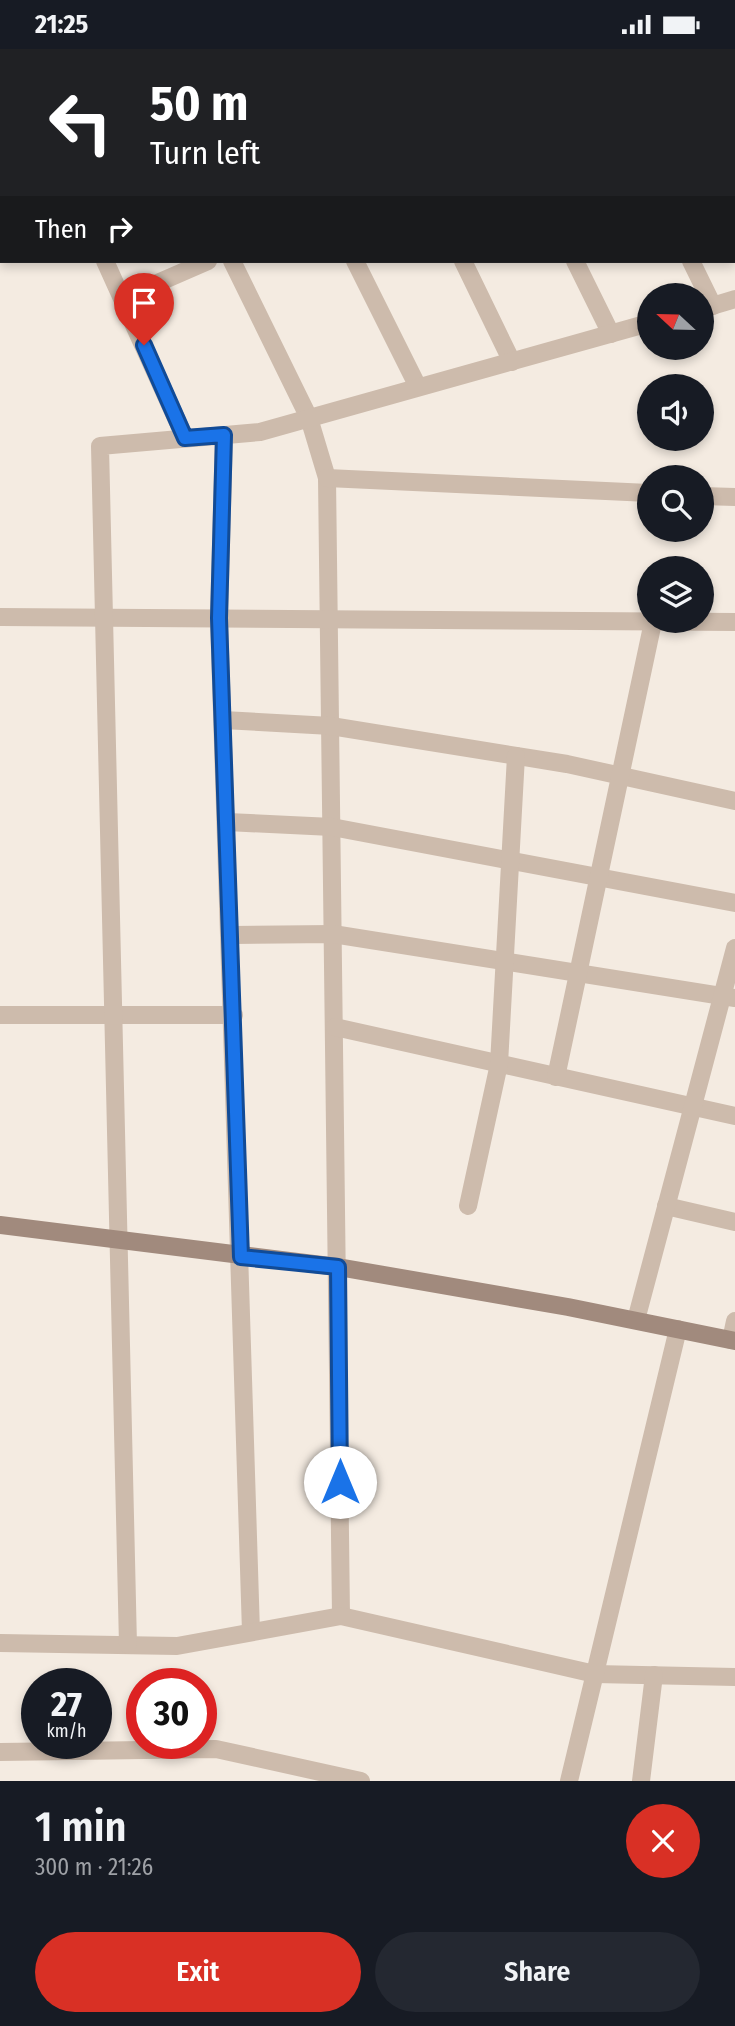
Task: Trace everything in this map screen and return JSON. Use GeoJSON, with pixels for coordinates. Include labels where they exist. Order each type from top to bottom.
{"type":"FeatureCollection","features":[{"type":"Feature","properties":{"kind":"main road"},"geometry":{"type":"LineString","coordinates":[[0,1225],[338,1267],[733,1340]]}},
{"type":"Feature","properties":{"kind":"street"},"geometry":{"type":"LineString","coordinates":[[106,263],[185,438]]}},
{"type":"Feature","properties":{"kind":"street"},"geometry":{"type":"LineString","coordinates":[[123,298],[203,263]]}},
{"type":"Feature","properties":{"kind":"street"},"geometry":{"type":"LineString","coordinates":[[233,263],[309,418],[327,478],[341,1616]]}},
{"type":"Feature","properties":{"kind":"street"},"geometry":{"type":"LineString","coordinates":[[356,263],[418,387]]}},
{"type":"Feature","properties":{"kind":"street"},"geometry":{"type":"LineString","coordinates":[[464,263],[512,362]]}},
{"type":"Feature","properties":{"kind":"street"},"geometry":{"type":"LineString","coordinates":[[576,263],[611,334]]}},
{"type":"Feature","properties":{"kind":"street"},"geometry":{"type":"LineString","coordinates":[[692,263],[699,283]]}},
{"type":"Feature","properties":{"kind":"street"},"geometry":{"type":"LineString","coordinates":[[714,305],[735,299]]}},
{"type":"Feature","properties":{"kind":"street"},"geometry":{"type":"LineString","coordinates":[[128,1645],[100,446],[260,432],[637,326]]}},
{"type":"Feature","properties":{"kind":"street"},"geometry":{"type":"LineString","coordinates":[[224,435],[219,618],[234,1015],[251,1632]]}},
{"type":"Feature","properties":{"kind":"street"},"geometry":{"type":"LineString","coordinates":[[327,478],[637,492]]}},
{"type":"Feature","properties":{"kind":"street"},"geometry":{"type":"LineString","coordinates":[[714,497],[735,498]]}},
{"type":"Feature","properties":{"kind":"street"},"geometry":{"type":"LineString","coordinates":[[0,617],[637,622]]}},
{"type":"Feature","properties":{"kind":"street"},"geometry":{"type":"LineString","coordinates":[[714,622],[735,622]]}},
{"type":"Feature","properties":{"kind":"street"},"geometry":{"type":"LineString","coordinates":[[556,1077],[651,633]]}},
{"type":"Feature","properties":{"kind":"street"},"geometry":{"type":"LineString","coordinates":[[223,720],[331,726],[516,755],[735,801]]}},
{"type":"Feature","properties":{"kind":"street"},"geometry":{"type":"LineString","coordinates":[[468,1206],[499,1064],[516,755]]}},
{"type":"Feature","properties":{"kind":"street"},"geometry":{"type":"LineString","coordinates":[[227,822],[332,827],[735,903]]}},
{"type":"Feature","properties":{"kind":"street"},"geometry":{"type":"LineString","coordinates":[[231,936],[333,934],[728,997]]}},
{"type":"Feature","properties":{"kind":"street"},"geometry":{"type":"LineString","coordinates":[[636,1320],[692,1107],[728,997],[735,948]]}},
{"type":"Feature","properties":{"kind":"street"},"geometry":{"type":"LineString","coordinates":[[0,1015],[234,1015]]}},
{"type":"Feature","properties":{"kind":"street"},"geometry":{"type":"LineString","coordinates":[[335,1027],[735,1116]]}},
{"type":"Feature","properties":{"kind":"street"},"geometry":{"type":"LineString","coordinates":[[666,1206],[735,1222]]}},
{"type":"Feature","properties":{"kind":"street"},"geometry":{"type":"LineString","coordinates":[[733,1340],[735,1321]]}},
{"type":"Feature","properties":{"kind":"street"},"geometry":{"type":"LineString","coordinates":[[569,1781],[678,1329]]}},
{"type":"Feature","properties":{"kind":"street"},"geometry":{"type":"LineString","coordinates":[[0,1643],[177,1646],[341,1616],[595,1674],[735,1677]]}},
{"type":"Feature","properties":{"kind":"street"},"geometry":{"type":"LineString","coordinates":[[641,1781],[654,1675]]}},
{"type":"Feature","properties":{"kind":"street"},"geometry":{"type":"LineString","coordinates":[[0,1752],[216,1749],[361,1781]]}},
{"type":"Feature","properties":{"kind":"route"},"geometry":{"type":"LineString","coordinates":[[144,345],[185,438],[224,435],[219,618],[241,1257],[338,1267],[340,1482]]}}]}
